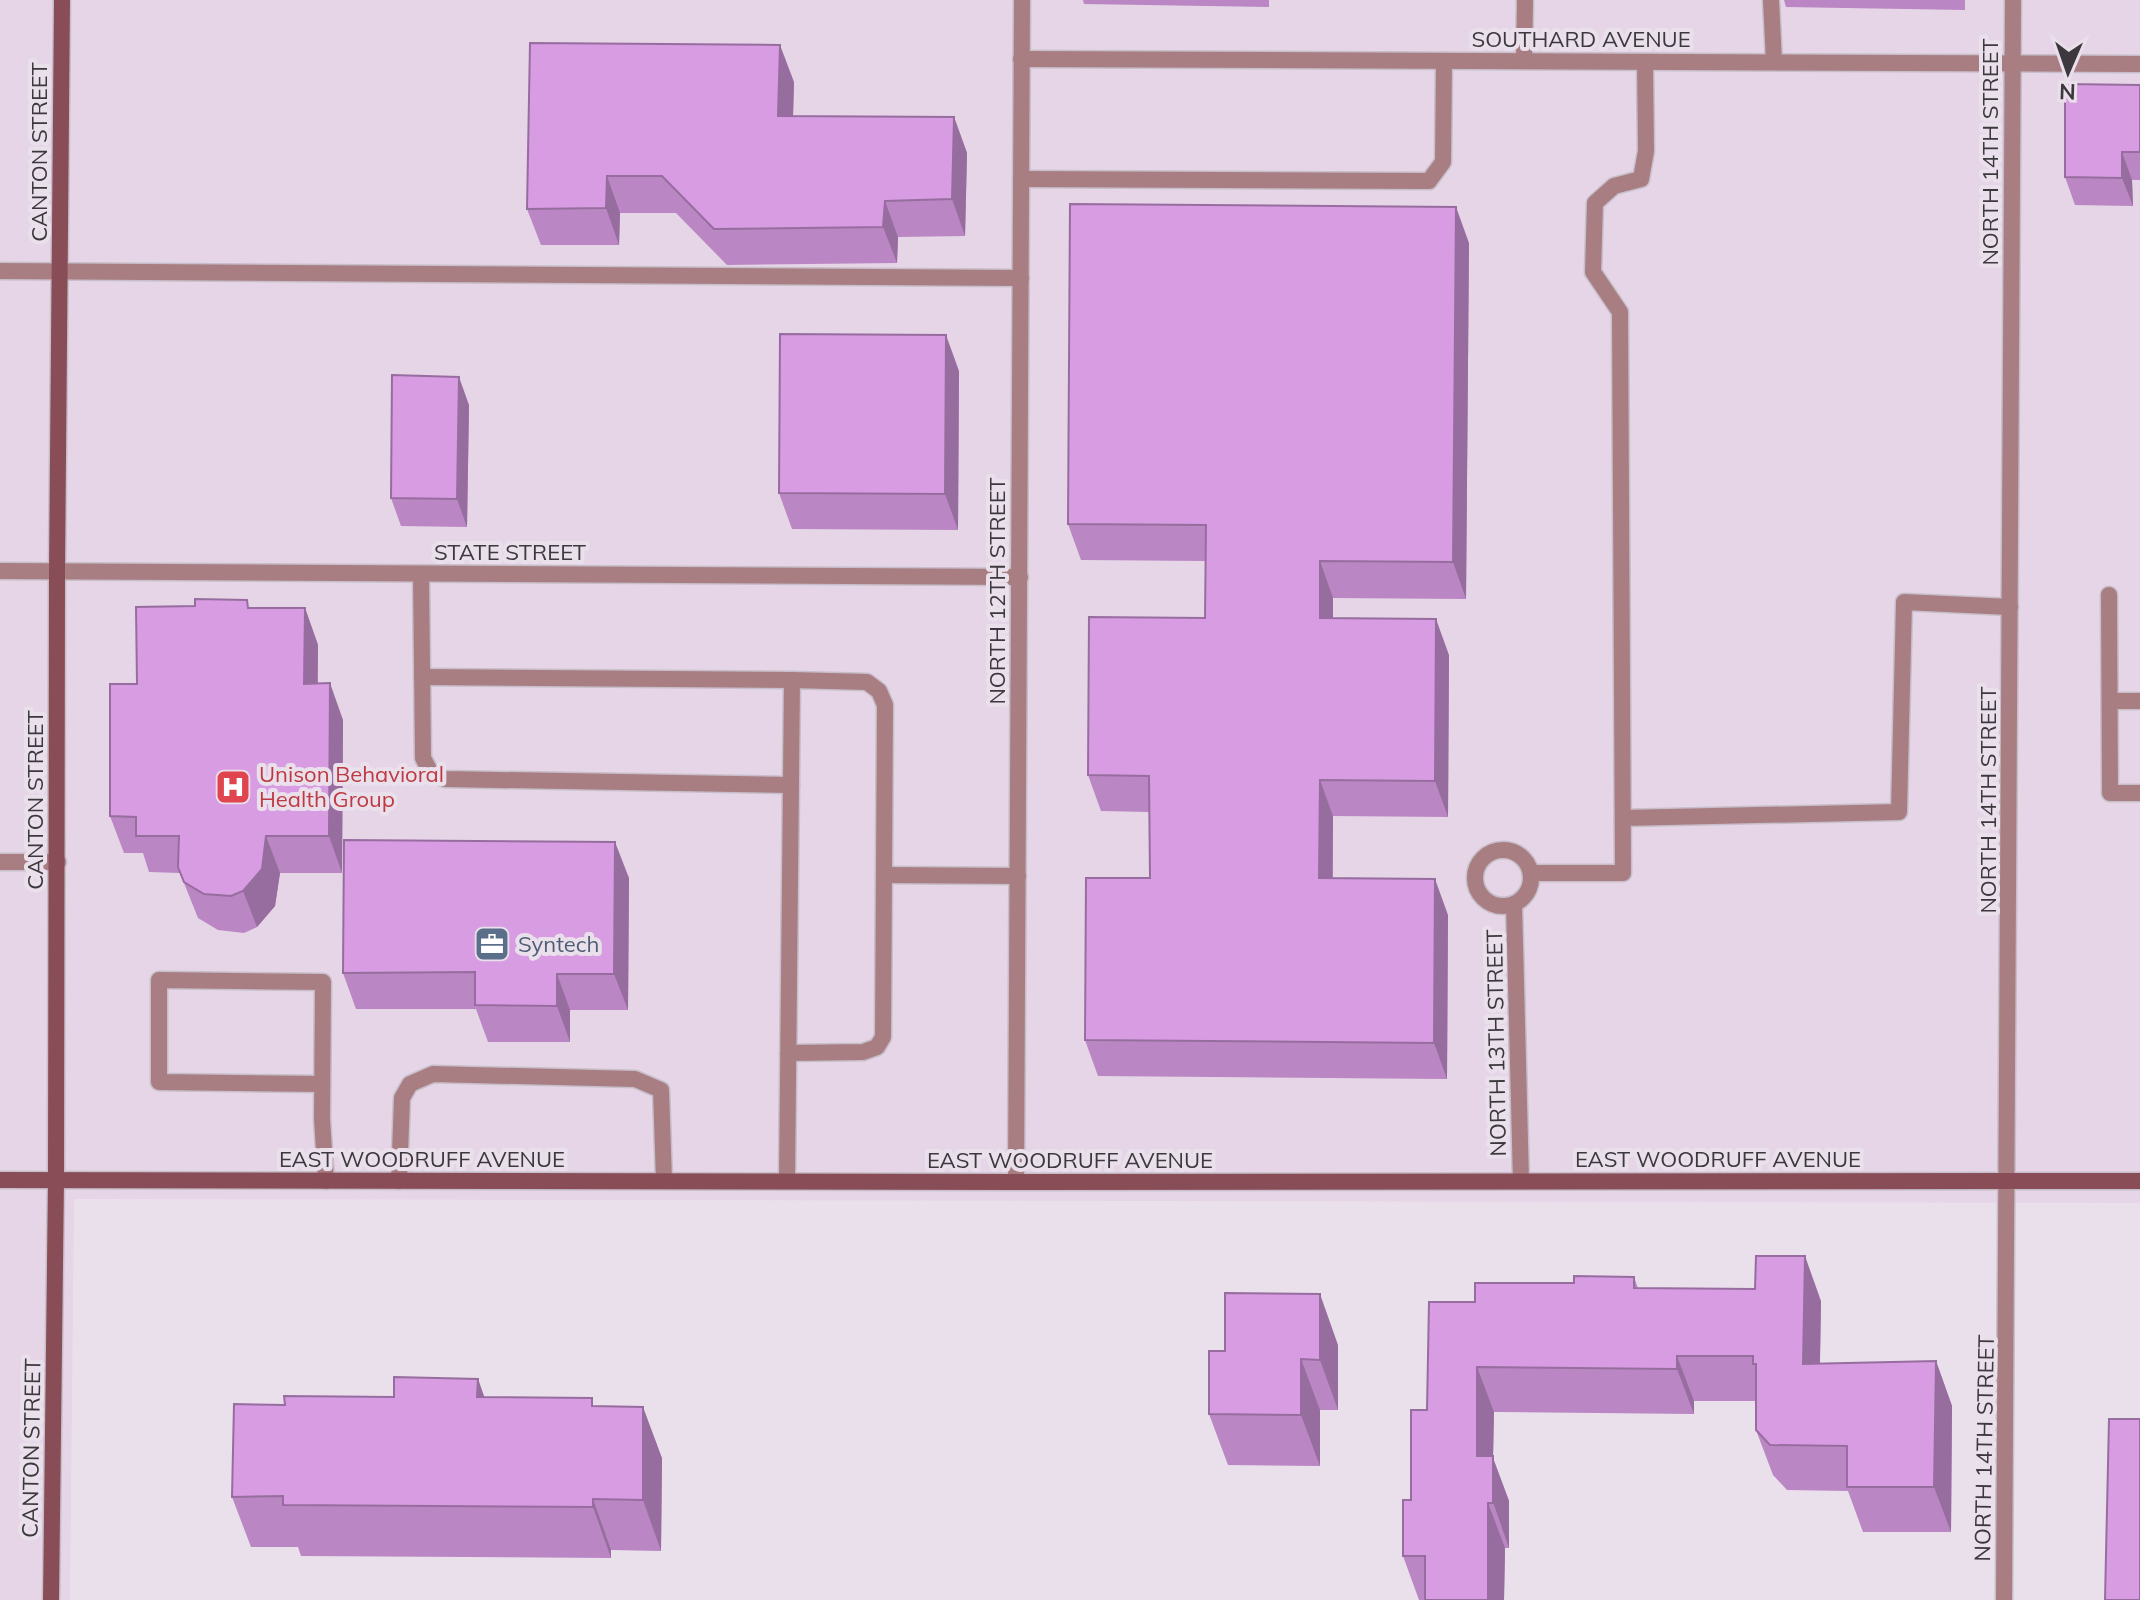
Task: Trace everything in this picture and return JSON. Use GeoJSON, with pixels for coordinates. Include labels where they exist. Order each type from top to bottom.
{"type":"FeatureCollection","features":[{"type":"Feature","properties":{"kind":"street","name":"CANTON STREET"},"geometry":{"type":"LineString","coordinates":[[51,1600],[62,0]]}},
{"type":"Feature","properties":{"kind":"street","name":"NORTH 12TH STREET"},"geometry":{"type":"LineString","coordinates":[[1016,1182],[1022,0]]}},
{"type":"Feature","properties":{"kind":"street"},"geometry":{"type":"LineString","coordinates":[[1524,61],[1525,0]]}},
{"type":"Feature","properties":{"kind":"street"},"geometry":{"type":"LineString","coordinates":[[1771,0],[1774,62]]}},
{"type":"Feature","properties":{"kind":"street","name":"NORTH 14TH STREET"},"geometry":{"type":"LineString","coordinates":[[2004,1600],[2013,0]]}},
{"type":"Feature","properties":{"kind":"street","name":"SOUTHARD AVENUE"},"geometry":{"type":"LineString","coordinates":[[1021,59],[2140,64]]}},
{"type":"Feature","properties":{"kind":"street"},"geometry":{"type":"LineString","coordinates":[[1021,179],[1429,181],[1443,162],[1444,61]]}},
{"type":"Feature","properties":{"kind":"street"},"geometry":{"type":"LineString","coordinates":[[1531,873],[1623,873],[1620,312],[1593,272],[1595,203],[1614,186],[1641,179],[1646,151],[1645,62]]}},
{"type":"Feature","properties":{"kind":"street"},"geometry":{"type":"LineString","coordinates":[[0,271],[1021,278]]}},
{"type":"Feature","properties":{"kind":"street","name":"STATE STREET"},"geometry":{"type":"LineString","coordinates":[[0,571],[1020,577]]}},
{"type":"Feature","properties":{"kind":"street"},"geometry":{"type":"LineString","coordinates":[[421,574],[423,758],[431,773],[445,779],[791,785]]}},
{"type":"Feature","properties":{"kind":"street"},"geometry":{"type":"LineString","coordinates":[[2109,595],[2110,793],[2140,793]]}},
{"type":"Feature","properties":{"kind":"street"},"geometry":{"type":"LineString","coordinates":[[1623,818],[1899,812],[1904,602],[2010,607]]}},
{"type":"Feature","properties":{"kind":"street"},"geometry":{"type":"LineString","coordinates":[[422,677],[867,682],[879,691],[885,705],[883,1037],[877,1047],[863,1052],[788,1053]]}},
{"type":"Feature","properties":{"kind":"street"},"geometry":{"type":"LineString","coordinates":[[787,1181],[792,680]]}},
{"type":"Feature","properties":{"kind":"street"},"geometry":{"type":"LineString","coordinates":[[2110,701],[2140,701]]}},
{"type":"Feature","properties":{"kind":"street"},"geometry":{"type":"LineString","coordinates":[[1505,850],[1522,857],[1531,873],[1528,892],[1514,904],[1506,906],[1487,902],[1476,887],[1475,869],[1487,854],[1505,850]]}},
{"type":"Feature","properties":{"kind":"street"},"geometry":{"type":"LineString","coordinates":[[0,862],[58,862]]}},
{"type":"Feature","properties":{"kind":"street"},"geometry":{"type":"LineString","coordinates":[[884,875],[1018,876]]}},
{"type":"Feature","properties":{"kind":"street","name":"NORTH 13TH STREET"},"geometry":{"type":"LineString","coordinates":[[1514,904],[1521,1181]]}},
{"type":"Feature","properties":{"kind":"street"},"geometry":{"type":"LineString","coordinates":[[321,1084],[159,1082],[159,980],[323,982],[321,1084],[326,1181]]}},
{"type":"Feature","properties":{"kind":"street"},"geometry":{"type":"LineString","coordinates":[[399,1181],[402,1098],[410,1084],[433,1074],[635,1079],[661,1090],[664,1181]]}},
{"type":"Feature","properties":{"kind":"street","name":"EAST WOODRUFF AVENUE"},"geometry":{"type":"LineString","coordinates":[[0,1180],[2140,1181]]}},
{"type":"Feature","properties":{"kind":"shaded area"},"geometry":{"type":"Polygon","coordinates":[[[0,0],[2140,0],[2140,1203],[74,1199],[70,1600],[0,1600],[0,0]]]}},
{"type":"Feature","properties":{"kind":"building"},"geometry":{"type":"Polygon","coordinates":[[[530,43],[780,45],[778,116],[954,117],[952,199],[885,201],[883,227],[714,229],[662,176],[607,176],[606,208],[527,209],[530,43]]]}},
{"type":"Feature","properties":{"kind":"building"},"geometry":{"type":"Polygon","coordinates":[[[2065,84],[2140,85],[2140,152],[2122,152],[2122,178],[2065,177],[2065,84]]]}},
{"type":"Feature","properties":{"kind":"building"},"geometry":{"type":"Polygon","coordinates":[[[1070,204],[1456,207],[1453,562],[1320,561],[1320,618],[1436,619],[1435,781],[1320,780],[1319,878],[1435,879],[1434,1043],[1085,1040],[1086,878],[1150,878],[1149,776],[1088,775],[1089,617],[1205,618],[1206,525],[1068,524],[1070,204]]]}},
{"type":"Feature","properties":{"kind":"building"},"geometry":{"type":"Polygon","coordinates":[[[780,334],[946,335],[945,494],[779,493],[780,334]]]}},
{"type":"Feature","properties":{"kind":"building"},"geometry":{"type":"Polygon","coordinates":[[[392,375],[459,377],[457,499],[391,498],[392,375]]]}},
{"type":"Feature","properties":{"kind":"building","name":"Unison Behavioral Health Group"},"geometry":{"type":"Polygon","coordinates":[[[195,599],[247,600],[248,608],[305,608],[304,684],[330,683],[329,836],[266,836],[262,869],[243,891],[231,896],[204,894],[184,882],[178,867],[179,836],[136,836],[136,817],[110,816],[110,684],[137,684],[136,607],[195,606],[195,599]]]}},
{"type":"Feature","properties":{"kind":"building","name":"Syntech"},"geometry":{"type":"Polygon","coordinates":[[[344,840],[615,842],[614,974],[557,974],[557,1006],[475,1005],[475,972],[343,973],[344,840]]]}},
{"type":"Feature","properties":{"kind":"building"},"geometry":{"type":"Polygon","coordinates":[[[1756,1256],[1805,1256],[1803,1364],[1936,1361],[1934,1487],[1847,1487],[1847,1446],[1770,1445],[1756,1430],[1756,1364],[1753,1364],[1753,1356],[1677,1356],[1677,1369],[1477,1367],[1477,1456],[1493,1456],[1493,1503],[1488,1503],[1488,1600],[1425,1600],[1425,1556],[1403,1556],[1403,1500],[1411,1500],[1411,1410],[1427,1410],[1429,1302],[1475,1302],[1475,1283],[1574,1283],[1574,1276],[1634,1277],[1634,1288],[1755,1289],[1756,1256]]]}},
{"type":"Feature","properties":{"kind":"building"},"geometry":{"type":"Polygon","coordinates":[[[1225,1293],[1320,1294],[1320,1360],[1301,1359],[1301,1415],[1209,1414],[1209,1351],[1225,1351],[1225,1293]]]}},
{"type":"Feature","properties":{"kind":"building"},"geometry":{"type":"Polygon","coordinates":[[[394,1377],[478,1379],[477,1397],[592,1398],[592,1406],[643,1407],[643,1500],[593,1499],[593,1507],[283,1505],[283,1496],[232,1497],[234,1404],[285,1405],[284,1396],[394,1397],[394,1377]]]}},
{"type":"Feature","properties":{"kind":"building"},"geometry":{"type":"Polygon","coordinates":[[[2109,1419],[2140,1419],[2140,1600],[2105,1600],[2109,1419]]]}},
{"type":"Feature","properties":{"kind":"place","name":"Unison Behavioral Health Group"},"geometry":{"type":"Point","coordinates":[233,787]}},
{"type":"Feature","properties":{"kind":"place","name":"Syntech"},"geometry":{"type":"Point","coordinates":[492,944]}}]}
